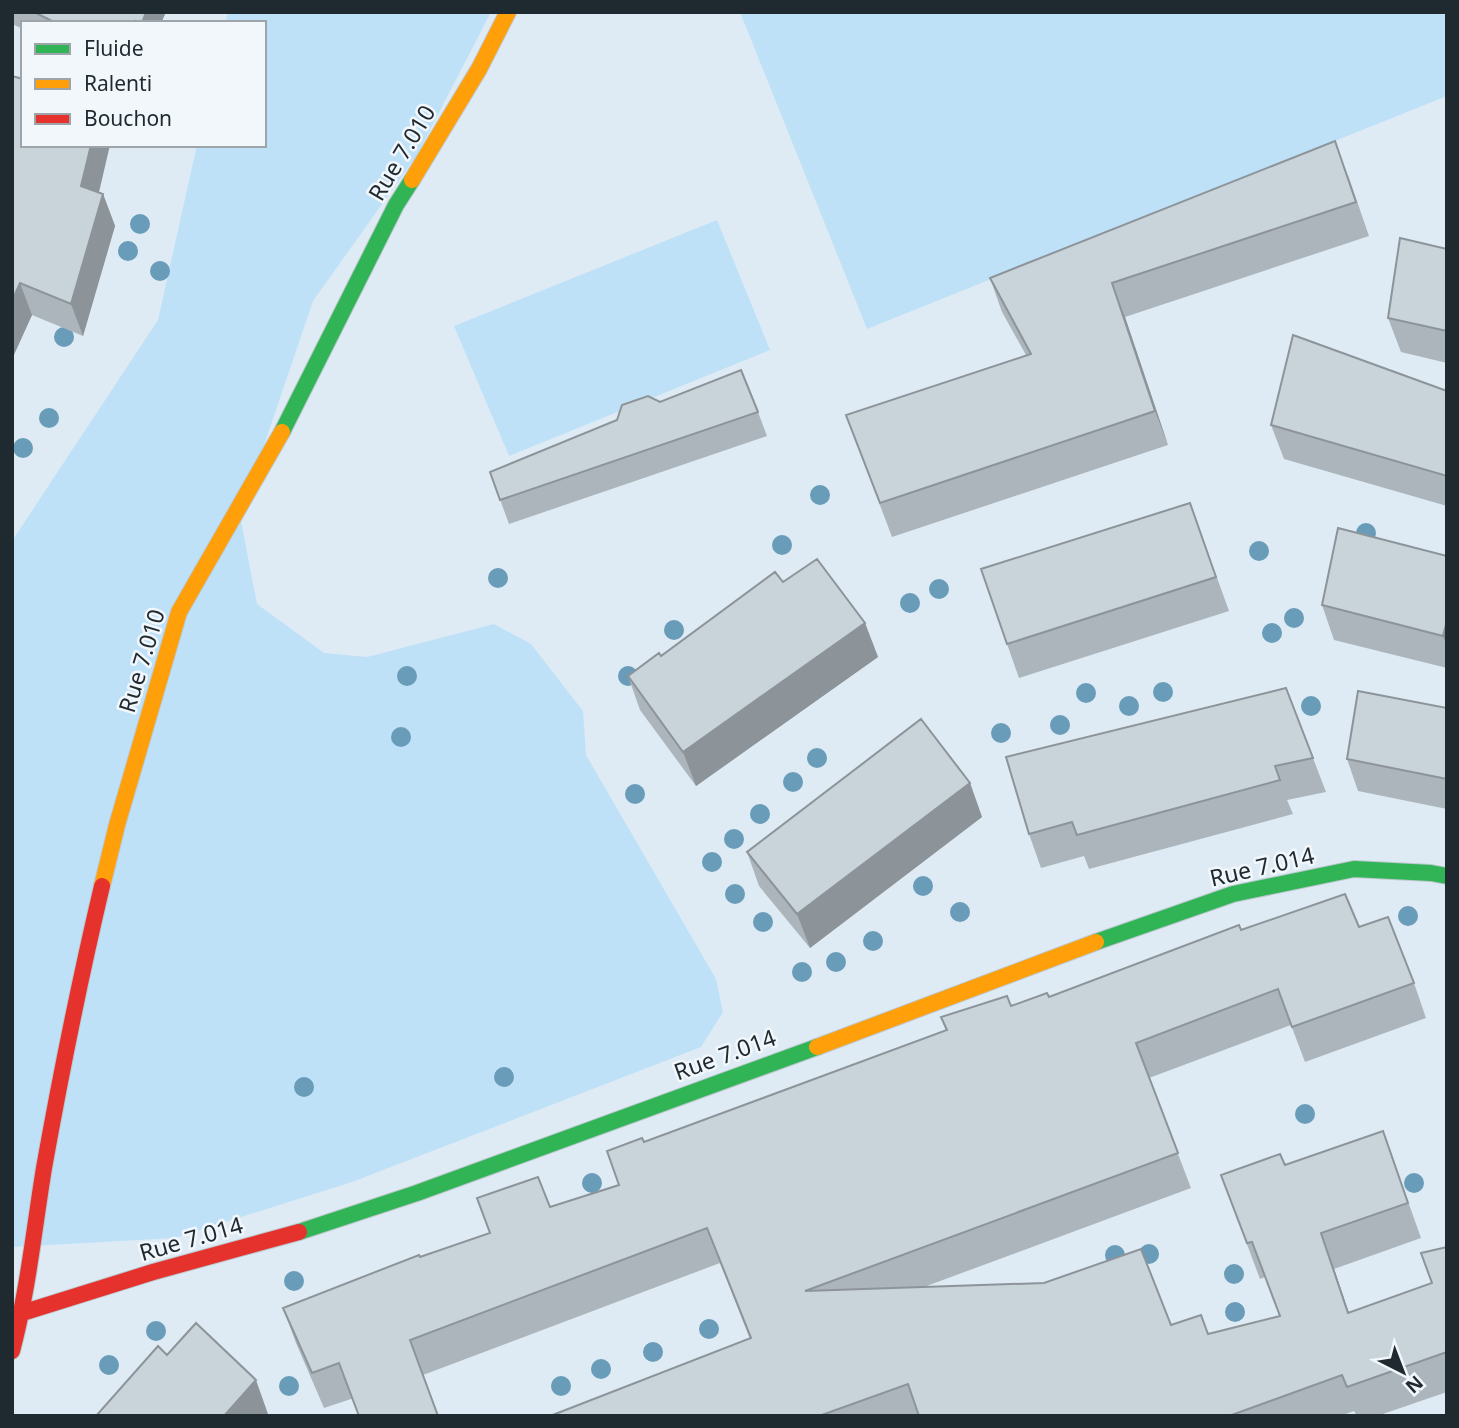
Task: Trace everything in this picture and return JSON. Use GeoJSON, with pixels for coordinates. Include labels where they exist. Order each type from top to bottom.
{"type":"FeatureCollection","features":[{"type":"Feature","properties":{"kind":"street","name":"Rue 7.010"},"geometry":{"type":"LineString","coordinates":[[12,1351],[22,1313],[44,1170],[78,988],[117,825],[179,612],[276,445],[396,205],[479,69],[508,12]]}},
{"type":"Feature","properties":{"kind":"street","name":"Rue 7.014"},"geometry":{"type":"LineString","coordinates":[[22,1313],[153,1272],[286,1236],[417,1194],[1129,929],[1233,894],[1354,869],[1447,876]]}},
{"type":"Feature","properties":{"kind":"shaded area"},"geometry":{"type":"Polygon","coordinates":[[[228,12],[491,12],[417,155],[313,301],[240,516],[257,604],[324,653],[367,657],[494,624],[531,644],[583,711],[586,755],[716,979],[723,1012],[701,1047],[352,1182],[175,1238],[12,1247],[12,541],[158,320],[197,147],[266,147],[266,21],[226,21],[228,12]]]}},
{"type":"Feature","properties":{"kind":"shaded area"},"geometry":{"type":"Polygon","coordinates":[[[740,12],[1447,12],[1447,96],[867,329],[740,12]]]}},
{"type":"Feature","properties":{"kind":"shaded area"},"geometry":{"type":"Polygon","coordinates":[[[717,220],[770,350],[509,456],[454,326],[717,220]]]}},
{"type":"Feature","properties":{"kind":"building"},"geometry":{"type":"Polygon","coordinates":[[[34,12],[146,12],[143,21],[52,21],[34,12]]]}},
{"type":"Feature","properties":{"kind":"building"},"geometry":{"type":"Polygon","coordinates":[[[12,76],[21,78],[21,147],[91,147],[81,186],[103,194],[71,304],[20,283],[12,301],[12,76]]]}},
{"type":"Feature","properties":{"kind":"building"},"geometry":{"type":"Polygon","coordinates":[[[1335,141],[1356,202],[1112,283],[1155,411],[880,503],[846,415],[1031,354],[990,278],[1335,141]]]}},
{"type":"Feature","properties":{"kind":"building"},"geometry":{"type":"Polygon","coordinates":[[[1400,238],[1447,249],[1447,331],[1388,318],[1400,238]]]}},
{"type":"Feature","properties":{"kind":"building"},"geometry":{"type":"Polygon","coordinates":[[[1293,335],[1447,391],[1447,476],[1271,425],[1293,335]]]}},
{"type":"Feature","properties":{"kind":"building"},"geometry":{"type":"Polygon","coordinates":[[[741,370],[758,412],[500,500],[490,472],[617,420],[622,405],[648,396],[660,402],[741,370]]]}},
{"type":"Feature","properties":{"kind":"building"},"geometry":{"type":"Polygon","coordinates":[[[1190,503],[1216,577],[1007,644],[981,569],[1190,503]]]}},
{"type":"Feature","properties":{"kind":"building"},"geometry":{"type":"Polygon","coordinates":[[[1338,528],[1447,556],[1447,621],[1443,636],[1322,605],[1338,528]]]}},
{"type":"Feature","properties":{"kind":"building"},"geometry":{"type":"Polygon","coordinates":[[[817,559],[865,623],[683,752],[628,676],[659,653],[661,656],[775,572],[783,582],[817,559]]]}},
{"type":"Feature","properties":{"kind":"building"},"geometry":{"type":"Polygon","coordinates":[[[1286,688],[1313,758],[1275,766],[1280,780],[1077,835],[1072,822],[1029,834],[1006,757],[1286,688]]]}},
{"type":"Feature","properties":{"kind":"building"},"geometry":{"type":"Polygon","coordinates":[[[1358,691],[1447,708],[1447,779],[1347,759],[1358,691]]]}},
{"type":"Feature","properties":{"kind":"building"},"geometry":{"type":"Polygon","coordinates":[[[921,719],[970,783],[797,914],[747,852],[921,719]]]}},
{"type":"Feature","properties":{"kind":"building"},"geometry":{"type":"Polygon","coordinates":[[[1345,894],[1359,927],[1388,917],[1414,983],[1292,1027],[1278,989],[1136,1043],[1178,1153],[805,1291],[1044,1283],[1141,1249],[1171,1325],[1201,1315],[1208,1334],[1280,1316],[1252,1242],[1247,1243],[1221,1175],[1280,1154],[1285,1165],[1383,1131],[1408,1203],[1321,1233],[1348,1313],[1432,1283],[1421,1253],[1447,1247],[1447,1352],[1347,1387],[1342,1375],[1229,1416],[919,1416],[908,1384],[819,1416],[550,1416],[751,1338],[707,1228],[410,1340],[438,1416],[359,1416],[339,1363],[312,1373],[283,1308],[419,1255],[420,1257],[490,1233],[477,1198],[538,1177],[550,1207],[619,1185],[607,1151],[642,1138],[644,1142],[947,1030],[941,1017],[1007,996],[1011,1006],[1047,993],[1049,997],[1239,925],[1241,930],[1345,894]]]}},
{"type":"Feature","properties":{"kind":"building"},"geometry":{"type":"Polygon","coordinates":[[[196,1323],[256,1380],[224,1416],[96,1416],[158,1346],[167,1355],[196,1323]]]}},
{"type":"Feature","properties":{"kind":"traffic: fast"},"geometry":{"type":"LineString","coordinates":[[282,432],[396,205],[412,180]]}},
{"type":"Feature","properties":{"kind":"traffic: fast"},"geometry":{"type":"LineString","coordinates":[[1096,942],[1233,894],[1354,869],[1447,876]]}},
{"type":"Feature","properties":{"kind":"traffic: fast"},"geometry":{"type":"LineString","coordinates":[[299,1232],[417,1193],[817,1047]]}},
{"type":"Feature","properties":{"kind":"traffic: slow"},"geometry":{"type":"LineString","coordinates":[[412,180],[479,69],[508,12]]}},
{"type":"Feature","properties":{"kind":"traffic: slow"},"geometry":{"type":"LineString","coordinates":[[102,886],[179,612],[282,432]]}},
{"type":"Feature","properties":{"kind":"traffic: slow"},"geometry":{"type":"LineString","coordinates":[[817,1047],[1096,942]]}},
{"type":"Feature","properties":{"kind":"traffic: jam"},"geometry":{"type":"LineString","coordinates":[[12,1351],[27,1283],[57,1097],[102,886]]}},
{"type":"Feature","properties":{"kind":"traffic: jam"},"geometry":{"type":"LineString","coordinates":[[22,1313],[153,1272],[299,1232]]}}]}
